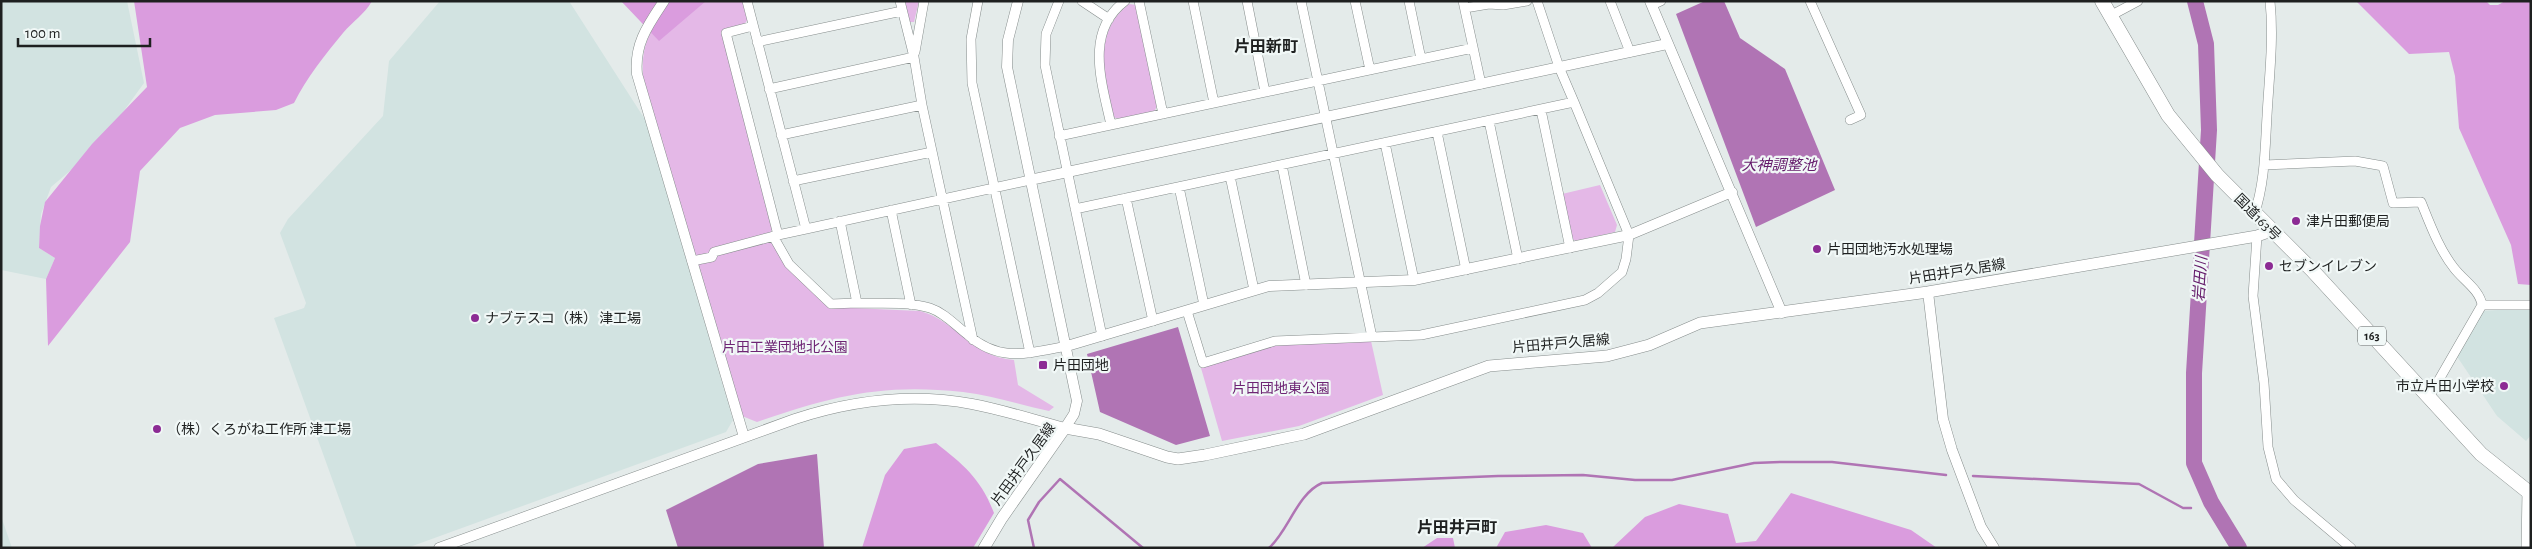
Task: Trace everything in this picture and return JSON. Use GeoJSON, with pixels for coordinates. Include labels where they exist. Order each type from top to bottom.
{"type":"FeatureCollection","features":[{"type":"Feature","properties":{"kind":"highway","name":"国道163号"},"geometry":{"type":"LineString","coordinates":[[2102,1],[2150,86],[2178,129],[2196,151],[2254,214],[2312,270],[2481,454],[2529,492]]}},
{"type":"Feature","properties":{"kind":"main road","name":"片田井戸久居線"},"geometry":{"type":"LineString","coordinates":[[984,548],[1002,518],[1065,428],[1099,434],[1167,457],[1178,459],[1205,455],[1304,434],[1489,366],[1607,356],[1649,345],[1700,324],[1928,292],[2256,236],[2271,231]]}},
{"type":"Feature","properties":{"kind":"street"},"geometry":{"type":"LineString","coordinates":[[664,1],[641,37],[636,64],[639,82],[744,437]]}},
{"type":"Feature","properties":{"kind":"street"},"geometry":{"type":"LineString","coordinates":[[746,1],[806,228]]}},
{"type":"Feature","properties":{"kind":"street"},"geometry":{"type":"LineString","coordinates":[[914,58],[924,1]]}},
{"type":"Feature","properties":{"kind":"street"},"geometry":{"type":"LineString","coordinates":[[978,1],[971,39],[972,83],[1030,353]]}},
{"type":"Feature","properties":{"kind":"street"},"geometry":{"type":"LineString","coordinates":[[439,548],[744,437],[836,407],[919,398],[973,404],[1065,428],[1074,414],[1077,400],[1008,67],[1008,40],[1018,1]]}},
{"type":"Feature","properties":{"kind":"street"},"geometry":{"type":"LineString","coordinates":[[1059,1],[1046,34],[1045,65],[1102,336]]}},
{"type":"Feature","properties":{"kind":"street"},"geometry":{"type":"LineString","coordinates":[[1082,1],[1109,19]]}},
{"type":"Feature","properties":{"kind":"street"},"geometry":{"type":"LineString","coordinates":[[1111,125],[1098,57],[1100,38],[1109,19],[1125,1]]}},
{"type":"Feature","properties":{"kind":"street"},"geometry":{"type":"LineString","coordinates":[[1139,1],[1163,114]]}},
{"type":"Feature","properties":{"kind":"street"},"geometry":{"type":"LineString","coordinates":[[1193,1],[1214,103]]}},
{"type":"Feature","properties":{"kind":"street"},"geometry":{"type":"LineString","coordinates":[[1247,1],[1265,92]]}},
{"type":"Feature","properties":{"kind":"street"},"geometry":{"type":"LineString","coordinates":[[1301,1],[1372,337]]}},
{"type":"Feature","properties":{"kind":"street"},"geometry":{"type":"LineString","coordinates":[[1355,1],[1370,70]]}},
{"type":"Feature","properties":{"kind":"street"},"geometry":{"type":"LineString","coordinates":[[1409,1],[1421,59]]}},
{"type":"Feature","properties":{"kind":"street"},"geometry":{"type":"LineString","coordinates":[[1481,84],[1464,5],[1503,5],[1527,1]]}},
{"type":"Feature","properties":{"kind":"street"},"geometry":{"type":"LineString","coordinates":[[1187,311],[1203,362],[1275,341],[1421,335],[1590,298],[1622,272],[1626,259],[1629,234],[1559,67],[1537,1]]}},
{"type":"Feature","properties":{"kind":"street"},"geometry":{"type":"LineString","coordinates":[[1610,1],[1630,52]]}},
{"type":"Feature","properties":{"kind":"street"},"geometry":{"type":"LineString","coordinates":[[1810,1],[1861,115],[1850,120]]}},
{"type":"Feature","properties":{"kind":"street"},"geometry":{"type":"LineString","coordinates":[[2110,16],[2138,1]]}},
{"type":"Feature","properties":{"kind":"street"},"geometry":{"type":"LineString","coordinates":[[2254,214],[2259,200],[2264,165],[2270,50],[2270,1]]}},
{"type":"Feature","properties":{"kind":"street"},"geometry":{"type":"LineString","coordinates":[[1655,3],[1667,44],[1732,192],[1782,313]]}},
{"type":"Feature","properties":{"kind":"street"},"geometry":{"type":"LineString","coordinates":[[757,42],[901,6],[914,58],[922,105],[973,340]]}},
{"type":"Feature","properties":{"kind":"street"},"geometry":{"type":"LineString","coordinates":[[753,26],[726,33],[776,235],[789,264],[831,304],[911,305],[929,308],[940,313],[973,340],[988,349],[1008,354],[1030,353],[1066,346],[1269,286],[1414,280],[1570,248],[1629,234],[1732,192]]}},
{"type":"Feature","properties":{"kind":"street"},"geometry":{"type":"LineString","coordinates":[[692,262],[712,257],[714,252],[806,228],[1667,44]]}},
{"type":"Feature","properties":{"kind":"street"},"geometry":{"type":"LineString","coordinates":[[1059,136],[1473,48]]}},
{"type":"Feature","properties":{"kind":"street"},"geometry":{"type":"LineString","coordinates":[[769,89],[914,58]]}},
{"type":"Feature","properties":{"kind":"street"},"geometry":{"type":"LineString","coordinates":[[1075,209],[1574,102]]}},
{"type":"Feature","properties":{"kind":"street"},"geometry":{"type":"LineString","coordinates":[[781,136],[922,105]]}},
{"type":"Feature","properties":{"kind":"street"},"geometry":{"type":"LineString","coordinates":[[1541,110],[1570,248]]}},
{"type":"Feature","properties":{"kind":"street"},"geometry":{"type":"LineString","coordinates":[[1488,121],[1518,259]]}},
{"type":"Feature","properties":{"kind":"street"},"geometry":{"type":"LineString","coordinates":[[1437,132],[1466,270]]}},
{"type":"Feature","properties":{"kind":"street"},"geometry":{"type":"LineString","coordinates":[[1384,143],[1414,280]]}},
{"type":"Feature","properties":{"kind":"street"},"geometry":{"type":"LineString","coordinates":[[793,181],[932,152]]}},
{"type":"Feature","properties":{"kind":"street"},"geometry":{"type":"LineString","coordinates":[[2264,165],[2355,161],[2383,166],[2393,203],[2421,202],[2438,244],[2454,269],[2481,297],[2482,305],[2429,397]]}},
{"type":"Feature","properties":{"kind":"street"},"geometry":{"type":"LineString","coordinates":[[1282,165],[1306,285]]}},
{"type":"Feature","properties":{"kind":"street"},"geometry":{"type":"LineString","coordinates":[[1230,176],[1254,290]]}},
{"type":"Feature","properties":{"kind":"street"},"geometry":{"type":"LineString","coordinates":[[1179,187],[1204,305]]}},
{"type":"Feature","properties":{"kind":"street"},"geometry":{"type":"LineString","coordinates":[[1126,198],[1153,321]]}},
{"type":"Feature","properties":{"kind":"street"},"geometry":{"type":"LineString","coordinates":[[891,210],[911,305]]}},
{"type":"Feature","properties":{"kind":"street"},"geometry":{"type":"LineString","coordinates":[[840,221],[857,303]]}},
{"type":"Feature","properties":{"kind":"street"},"geometry":{"type":"LineString","coordinates":[[2256,236],[2253,296],[2264,382],[2268,447],[2276,479],[2294,500],[2351,548]]}},
{"type":"Feature","properties":{"kind":"street"},"geometry":{"type":"LineString","coordinates":[[1928,292],[1943,419],[1952,450],[1982,527],[1994,548]]}},
{"type":"Feature","properties":{"kind":"street"},"geometry":{"type":"LineString","coordinates":[[2482,305],[2531,305]]}},
{"type":"Feature","properties":{"kind":"street"},"geometry":{"type":"LineString","coordinates":[[2526,548],[2529,492]]}},
{"type":"Feature","properties":{"kind":"shaded area"},"geometry":{"type":"Polygon","coordinates":[[[1,1],[127,1],[144,83],[97,148],[51,187],[41,214],[39,248],[55,258],[46,279],[1,270],[1,1]]]}},
{"type":"Feature","properties":{"kind":"shaded area"},"geometry":{"type":"Polygon","coordinates":[[[134,1],[372,1],[323,58],[294,103],[276,110],[215,115],[180,128],[140,171],[130,242],[48,346],[46,279],[55,258],[39,248],[40,226],[45,202],[92,144],[147,87],[134,1]]]}},
{"type":"Feature","properties":{"kind":"shaded area"},"geometry":{"type":"Polygon","coordinates":[[[440,1],[569,1],[646,121],[733,420],[726,432],[407,548],[357,548],[274,318],[304,308],[306,303],[280,233],[288,219],[383,116],[389,61],[440,1]]]}},
{"type":"Feature","properties":{"kind":"shaded area"},"geometry":{"type":"Polygon","coordinates":[[[621,1],[706,1],[659,41],[621,1]]]}},
{"type":"Feature","properties":{"kind":"shaded area"},"geometry":{"type":"Polygon","coordinates":[[[2356,1],[2486,1],[2490,5],[2498,5],[2505,1],[2531,1],[2531,285],[2518,284],[2511,245],[2459,128],[2455,76],[2449,52],[2409,54],[2356,1]]]}},
{"type":"Feature","properties":{"kind":"shaded area","name":"市立片田小学校"},"geometry":{"type":"Polygon","coordinates":[[[2531,308],[2531,435],[2526,441],[2497,416],[2456,355],[2481,311],[2531,308]]]}},
{"type":"Feature","properties":{"kind":"shaded area"},"geometry":{"type":"Polygon","coordinates":[[[936,443],[971,474],[989,501],[994,513],[973,548],[862,548],[885,475],[904,449],[936,443]]]}},
{"type":"Feature","properties":{"kind":"shaded area"},"geometry":{"type":"Polygon","coordinates":[[[1791,493],[1911,530],[1937,548],[1608,548],[1613,547],[1645,517],[1679,504],[1728,514],[1736,543],[1756,541],[1791,493]]]}},
{"type":"Feature","properties":{"kind":"shaded area"},"geometry":{"type":"Polygon","coordinates":[[[1,516],[12,548],[1,548],[1,516]]]}},
{"type":"Feature","properties":{"kind":"shaded area"},"geometry":{"type":"Polygon","coordinates":[[[1546,525],[1583,533],[1592,548],[1496,548],[1505,532],[1546,525]]]}},
{"type":"Feature","properties":{"kind":"shaded area"},"geometry":{"type":"Polygon","coordinates":[[[1437,538],[1453,538],[1455,548],[1422,548],[1437,538]]]}},
{"type":"Feature","properties":{"kind":"green space","name":"片田工業団地北公園"},"geometry":{"type":"Polygon","coordinates":[[[671,1],[743,1],[748,19],[744,25],[723,30],[774,227],[771,231],[774,244],[830,307],[920,311],[933,316],[987,352],[1014,360],[1018,385],[1054,407],[1049,411],[974,393],[907,389],[858,394],[834,399],[757,422],[742,416],[643,78],[644,54],[649,36],[671,1]]]}},
{"type":"Feature","properties":{"kind":"green space"},"geometry":{"type":"Polygon","coordinates":[[[905,1],[919,1],[914,22],[910,22],[908,19],[905,1]]]}},
{"type":"Feature","properties":{"kind":"green space"},"geometry":{"type":"Polygon","coordinates":[[[1129,4],[1136,5],[1157,106],[1154,112],[1119,119],[1113,117],[1107,87],[1104,57],[1105,42],[1109,29],[1117,16],[1129,4]]]}},
{"type":"Feature","properties":{"kind":"green space"},"geometry":{"type":"Polygon","coordinates":[[[1600,185],[1617,225],[1615,232],[1576,241],[1571,238],[1562,194],[1600,185]]]}},
{"type":"Feature","properties":{"kind":"green space","name":"片田団地東公園"},"geometry":{"type":"Polygon","coordinates":[[[1371,341],[1383,395],[1299,426],[1222,441],[1201,368],[1276,345],[1371,341]]]}},
{"type":"Feature","properties":{"kind":"water","name":"大神調整池"},"geometry":{"type":"Polygon","coordinates":[[[1705,1],[1724,1],[1740,38],[1785,69],[1835,190],[1756,227],[1676,14],[1705,1]]]}},
{"type":"Feature","properties":{"kind":"water"},"geometry":{"type":"Polygon","coordinates":[[[1178,327],[1210,436],[1176,445],[1100,412],[1087,354],[1178,327]]]}},
{"type":"Feature","properties":{"kind":"water"},"geometry":{"type":"Polygon","coordinates":[[[817,454],[824,548],[678,548],[666,510],[758,464],[817,454]]]}},
{"type":"Feature","properties":{"kind":"waterway","name":"岩田川"},"geometry":{"type":"LineString","coordinates":[[2195,1],[2206,44],[2209,130],[2194,373],[2194,463],[2211,502],[2239,548]]}},
{"type":"Feature","properties":{"kind":"waterway"},"geometry":{"type":"LineString","coordinates":[[1269,548],[1282,532],[1306,495],[1322,483],[1498,476],[1583,475],[1635,480],[1672,480],[1754,463],[1780,462],[1832,462],[1946,475]]}},
{"type":"Feature","properties":{"kind":"waterway"},"geometry":{"type":"LineString","coordinates":[[1973,476],[2139,484],[2183,508],[2191,508]]}},
{"type":"Feature","properties":{"kind":"waterway"},"geometry":{"type":"LineString","coordinates":[[1034,548],[1028,520],[1039,502],[1060,479],[1143,548]]}},
{"type":"Feature","properties":{"kind":"place","name":"津片田郵便局"},"geometry":{"type":"Point","coordinates":[2296,221]}},
{"type":"Feature","properties":{"kind":"place","name":"片田団地汚水処理場"},"geometry":{"type":"Point","coordinates":[1817,249]}},
{"type":"Feature","properties":{"kind":"place","name":"セブンイレブン"},"geometry":{"type":"Point","coordinates":[2269,266]}},
{"type":"Feature","properties":{"kind":"place","name":"ナブテスコ（株） 津工場"},"geometry":{"type":"Point","coordinates":[475,318]}},
{"type":"Feature","properties":{"kind":"place","name":"片田団地"},"geometry":{"type":"Point","coordinates":[1043,365]}},
{"type":"Feature","properties":{"kind":"place","name":"市立片田小学校"},"geometry":{"type":"Point","coordinates":[2504,386]}},
{"type":"Feature","properties":{"kind":"place","name":"（株）くろがね工作所 津工場"},"geometry":{"type":"Point","coordinates":[157,429]}},
{"type":"Feature","properties":{"kind":"district","name":"片田新町"},"geometry":{"type":"Point","coordinates":[1266,46]}},
{"type":"Feature","properties":{"kind":"district","name":"片田井戸町"},"geometry":{"type":"Point","coordinates":[1457,527]}}]}
